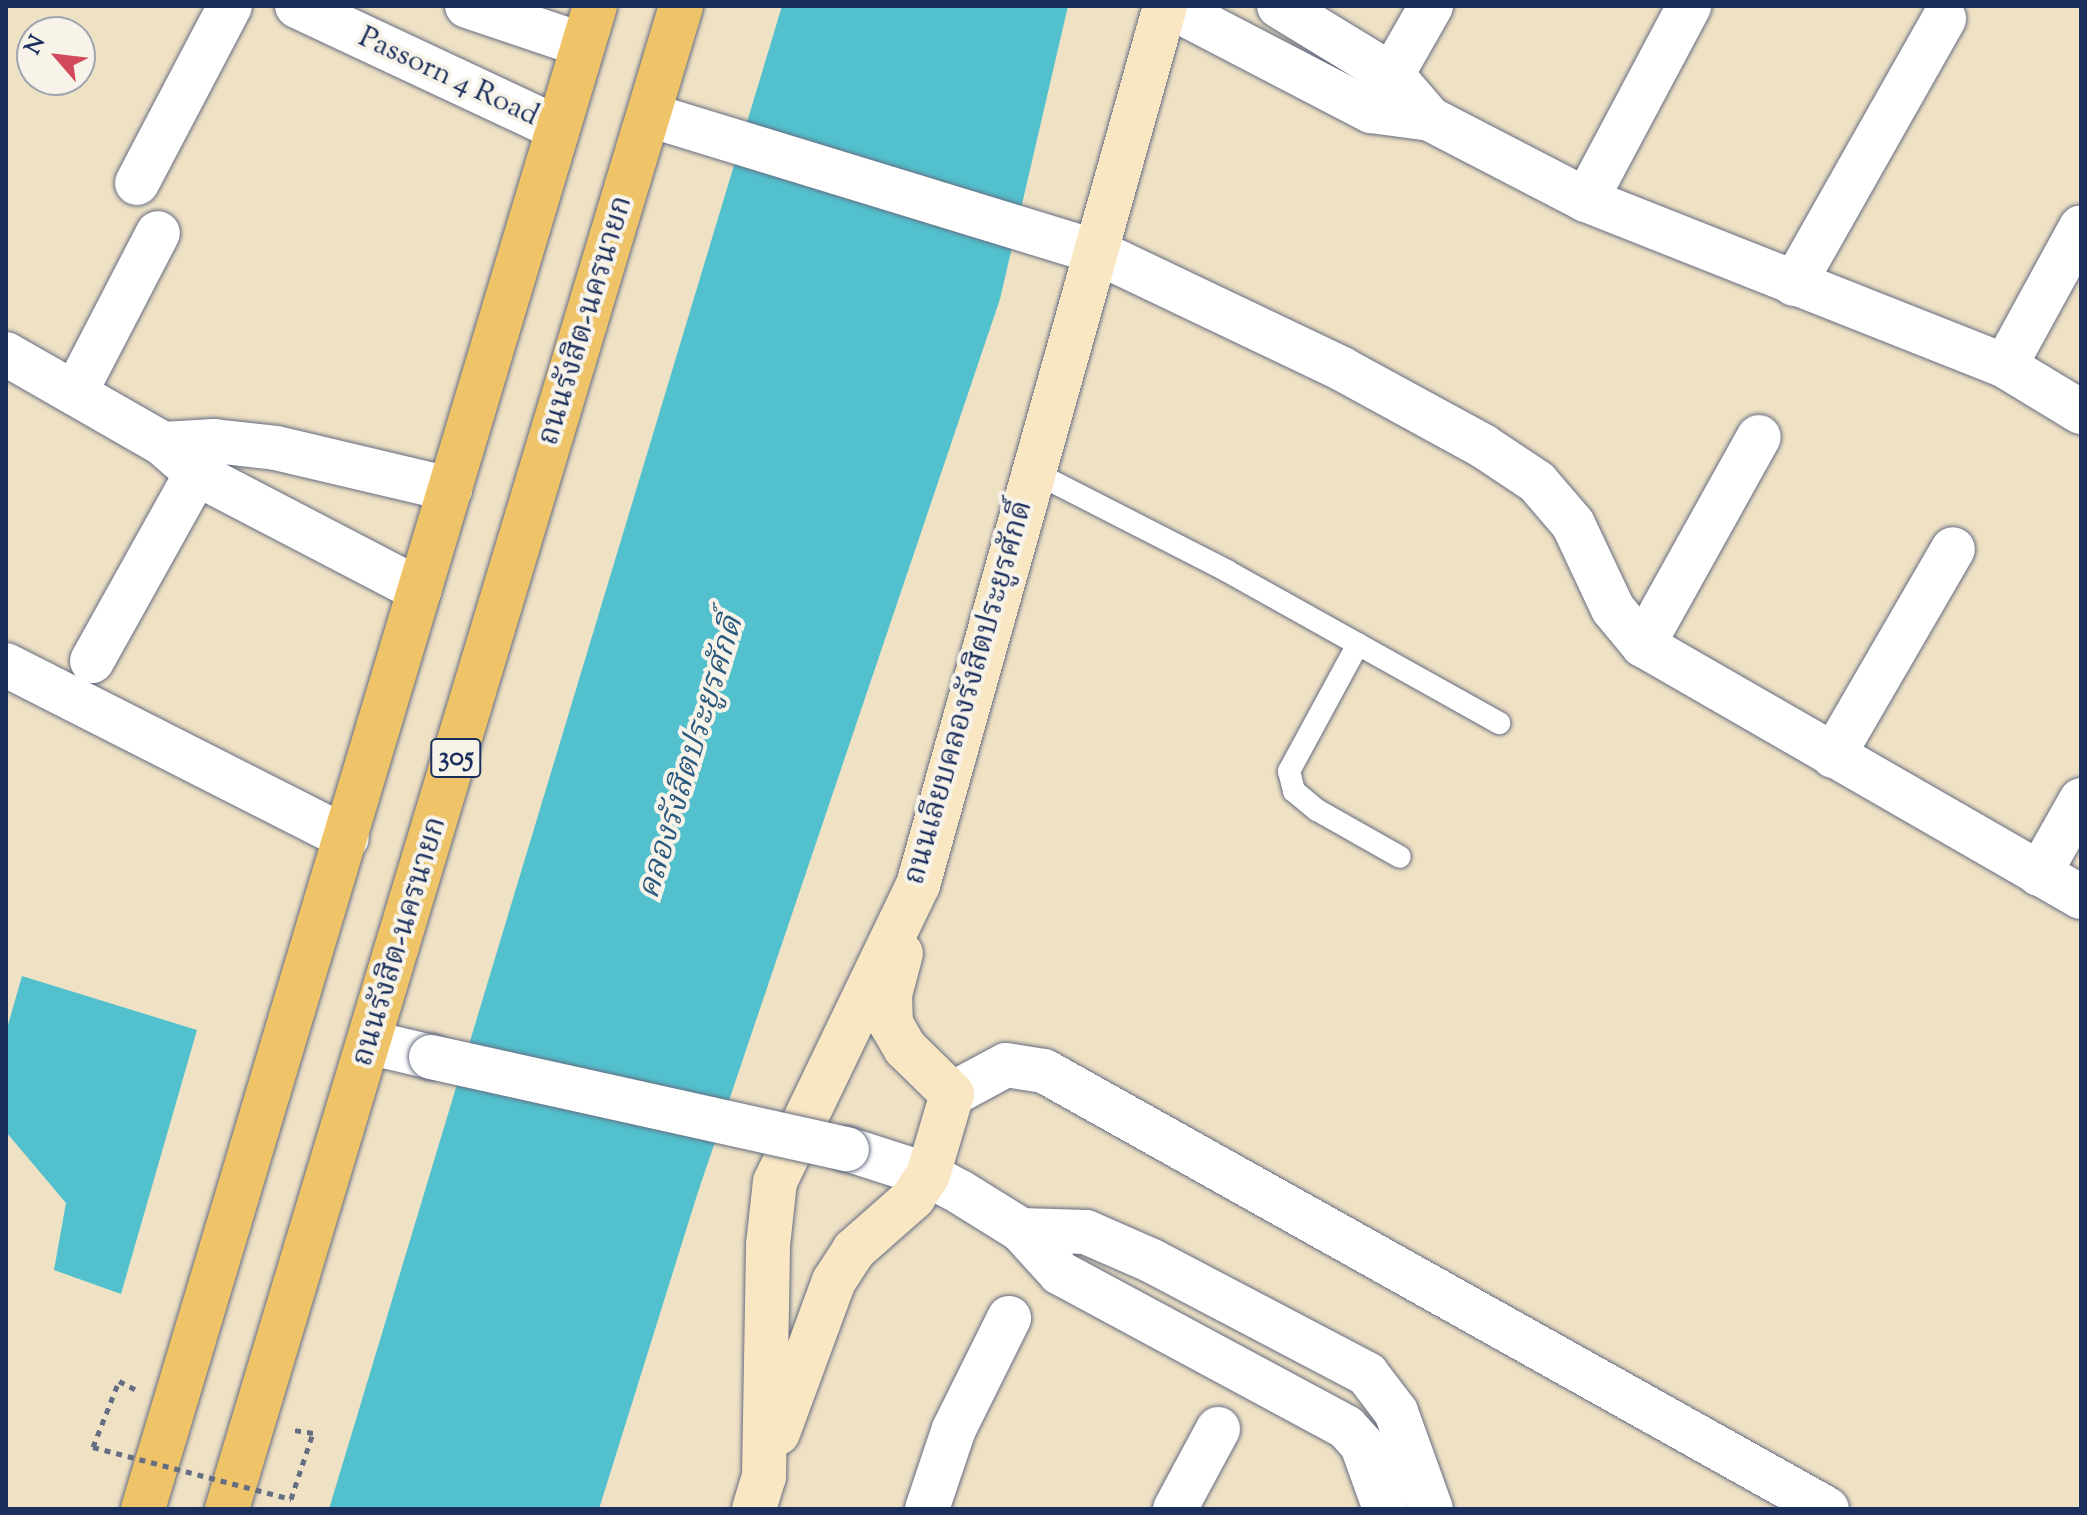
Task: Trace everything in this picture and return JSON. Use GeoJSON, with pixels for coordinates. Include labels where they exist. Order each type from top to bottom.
{"type":"FeatureCollection","features":[{"type":"Feature","properties":{"kind":"main road","name":"ถนนรังสิต-นครนายก"},"geometry":{"type":"LineString","coordinates":[[227,1509],[371,1043],[681,6]]}},
{"type":"Feature","properties":{"kind":"main road"},"geometry":{"type":"LineString","coordinates":[[143,1509],[176,1408],[589,26]]}},
{"type":"Feature","properties":{"kind":"street"},"geometry":{"type":"LineString","coordinates":[[137,183],[230,6]]}},
{"type":"Feature","properties":{"kind":"street","name":"Passorn 4 Road"},"geometry":{"type":"LineString","coordinates":[[297,6],[557,128]]}},
{"type":"Feature","properties":{"kind":"street"},"geometry":{"type":"LineString","coordinates":[[467,6],[589,26]]}},
{"type":"Feature","properties":{"kind":"street"},"geometry":{"type":"LineString","coordinates":[[1167,6],[1382,93],[1586,200],[2005,366],[2081,412]]}},
{"type":"Feature","properties":{"kind":"street","name":"ถนนเลียบคลองรังสิตประยูรศักดิ์"},"geometry":{"type":"LineString","coordinates":[[759,1493],[768,1245],[775,1182],[918,885],[1032,471],[1077,246],[1167,6]]}},
{"type":"Feature","properties":{"kind":"street"},"geometry":{"type":"LineString","coordinates":[[1279,6],[1382,93]]}},
{"type":"Feature","properties":{"kind":"street"},"geometry":{"type":"LineString","coordinates":[[1382,93],[1431,6]]}},
{"type":"Feature","properties":{"kind":"street"},"geometry":{"type":"LineString","coordinates":[[1586,200],[1689,6]]}},
{"type":"Feature","properties":{"kind":"street"},"geometry":{"type":"LineString","coordinates":[[1794,284],[1944,19]]}},
{"type":"Feature","properties":{"kind":"street"},"geometry":{"type":"LineString","coordinates":[[649,115],[1077,246],[1342,369],[1483,446],[1537,482],[1573,524],[1613,609],[1643,645],[2081,897]]}},
{"type":"Feature","properties":{"kind":"street"},"geometry":{"type":"LineString","coordinates":[[2005,366],[2081,227]]}},
{"type":"Feature","properties":{"kind":"street"},"geometry":{"type":"LineString","coordinates":[[75,393],[158,233]]}},
{"type":"Feature","properties":{"kind":"street"},"geometry":{"type":"LineString","coordinates":[[6,354],[163,444],[206,458],[420,590]]}},
{"type":"Feature","properties":{"kind":"street"},"geometry":{"type":"LineString","coordinates":[[1643,645],[1759,437]]}},
{"type":"Feature","properties":{"kind":"street"},"geometry":{"type":"LineString","coordinates":[[206,458],[276,448],[450,489]]}},
{"type":"Feature","properties":{"kind":"street"},"geometry":{"type":"LineString","coordinates":[[92,661],[206,458]]}},
{"type":"Feature","properties":{"kind":"street"},"geometry":{"type":"LineString","coordinates":[[1833,756],[1953,549]]}},
{"type":"Feature","properties":{"kind":"street"},"geometry":{"type":"LineString","coordinates":[[6,665],[347,838]]}},
{"type":"Feature","properties":{"kind":"street"},"geometry":{"type":"LineString","coordinates":[[2039,874],[2081,800]]}},
{"type":"Feature","properties":{"kind":"street"},"geometry":{"type":"LineString","coordinates":[[918,885],[890,995],[891,1024],[905,1048],[952,1094]]}},
{"type":"Feature","properties":{"kind":"street"},"geometry":{"type":"LineString","coordinates":[[371,1043],[847,1149],[928,1175],[1021,1230],[1060,1273],[1346,1427],[1362,1445],[1385,1509]]}},
{"type":"Feature","properties":{"kind":"street"},"geometry":{"type":"LineString","coordinates":[[759,1493],[811,1333],[834,1281],[854,1250],[913,1198],[928,1175],[952,1094],[1006,1065],[1044,1071],[1827,1509]]}},
{"type":"Feature","properties":{"kind":"street"},"geometry":{"type":"LineString","coordinates":[[1021,1230],[1086,1232],[1152,1261],[1367,1374],[1396,1412],[1431,1509]]}},
{"type":"Feature","properties":{"kind":"street"},"geometry":{"type":"LineString","coordinates":[[930,1508],[954,1429],[1009,1318]]}},
{"type":"Feature","properties":{"kind":"street"},"geometry":{"type":"LineString","coordinates":[[1175,1509],[1218,1429]]}},
{"type":"Feature","properties":{"kind":"lane"},"geometry":{"type":"LineString","coordinates":[[1032,471],[1358,644],[1499,723]]}},
{"type":"Feature","properties":{"kind":"lane"},"geometry":{"type":"LineString","coordinates":[[1358,644],[1289,771],[1294,791],[1317,810],[1400,857]]}},
{"type":"Feature","properties":{"kind":"path"},"geometry":{"type":"LineString","coordinates":[[176,1408],[119,1381],[93,1447],[291,1499],[313,1433],[253,1423]]}},
{"type":"Feature","properties":{"kind":"water","name":"คลองรังสิตประยูรศักดิ์"},"geometry":{"type":"Polygon","coordinates":[[[782,6],[1068,6],[1000,299],[697,1195],[599,1509],[329,1509],[782,6]]]}},
{"type":"Feature","properties":{"kind":"water"},"geometry":{"type":"Polygon","coordinates":[[[22,976],[197,1030],[121,1294],[54,1270],[66,1203],[6,1132],[6,1032],[22,976]]]}}]}
